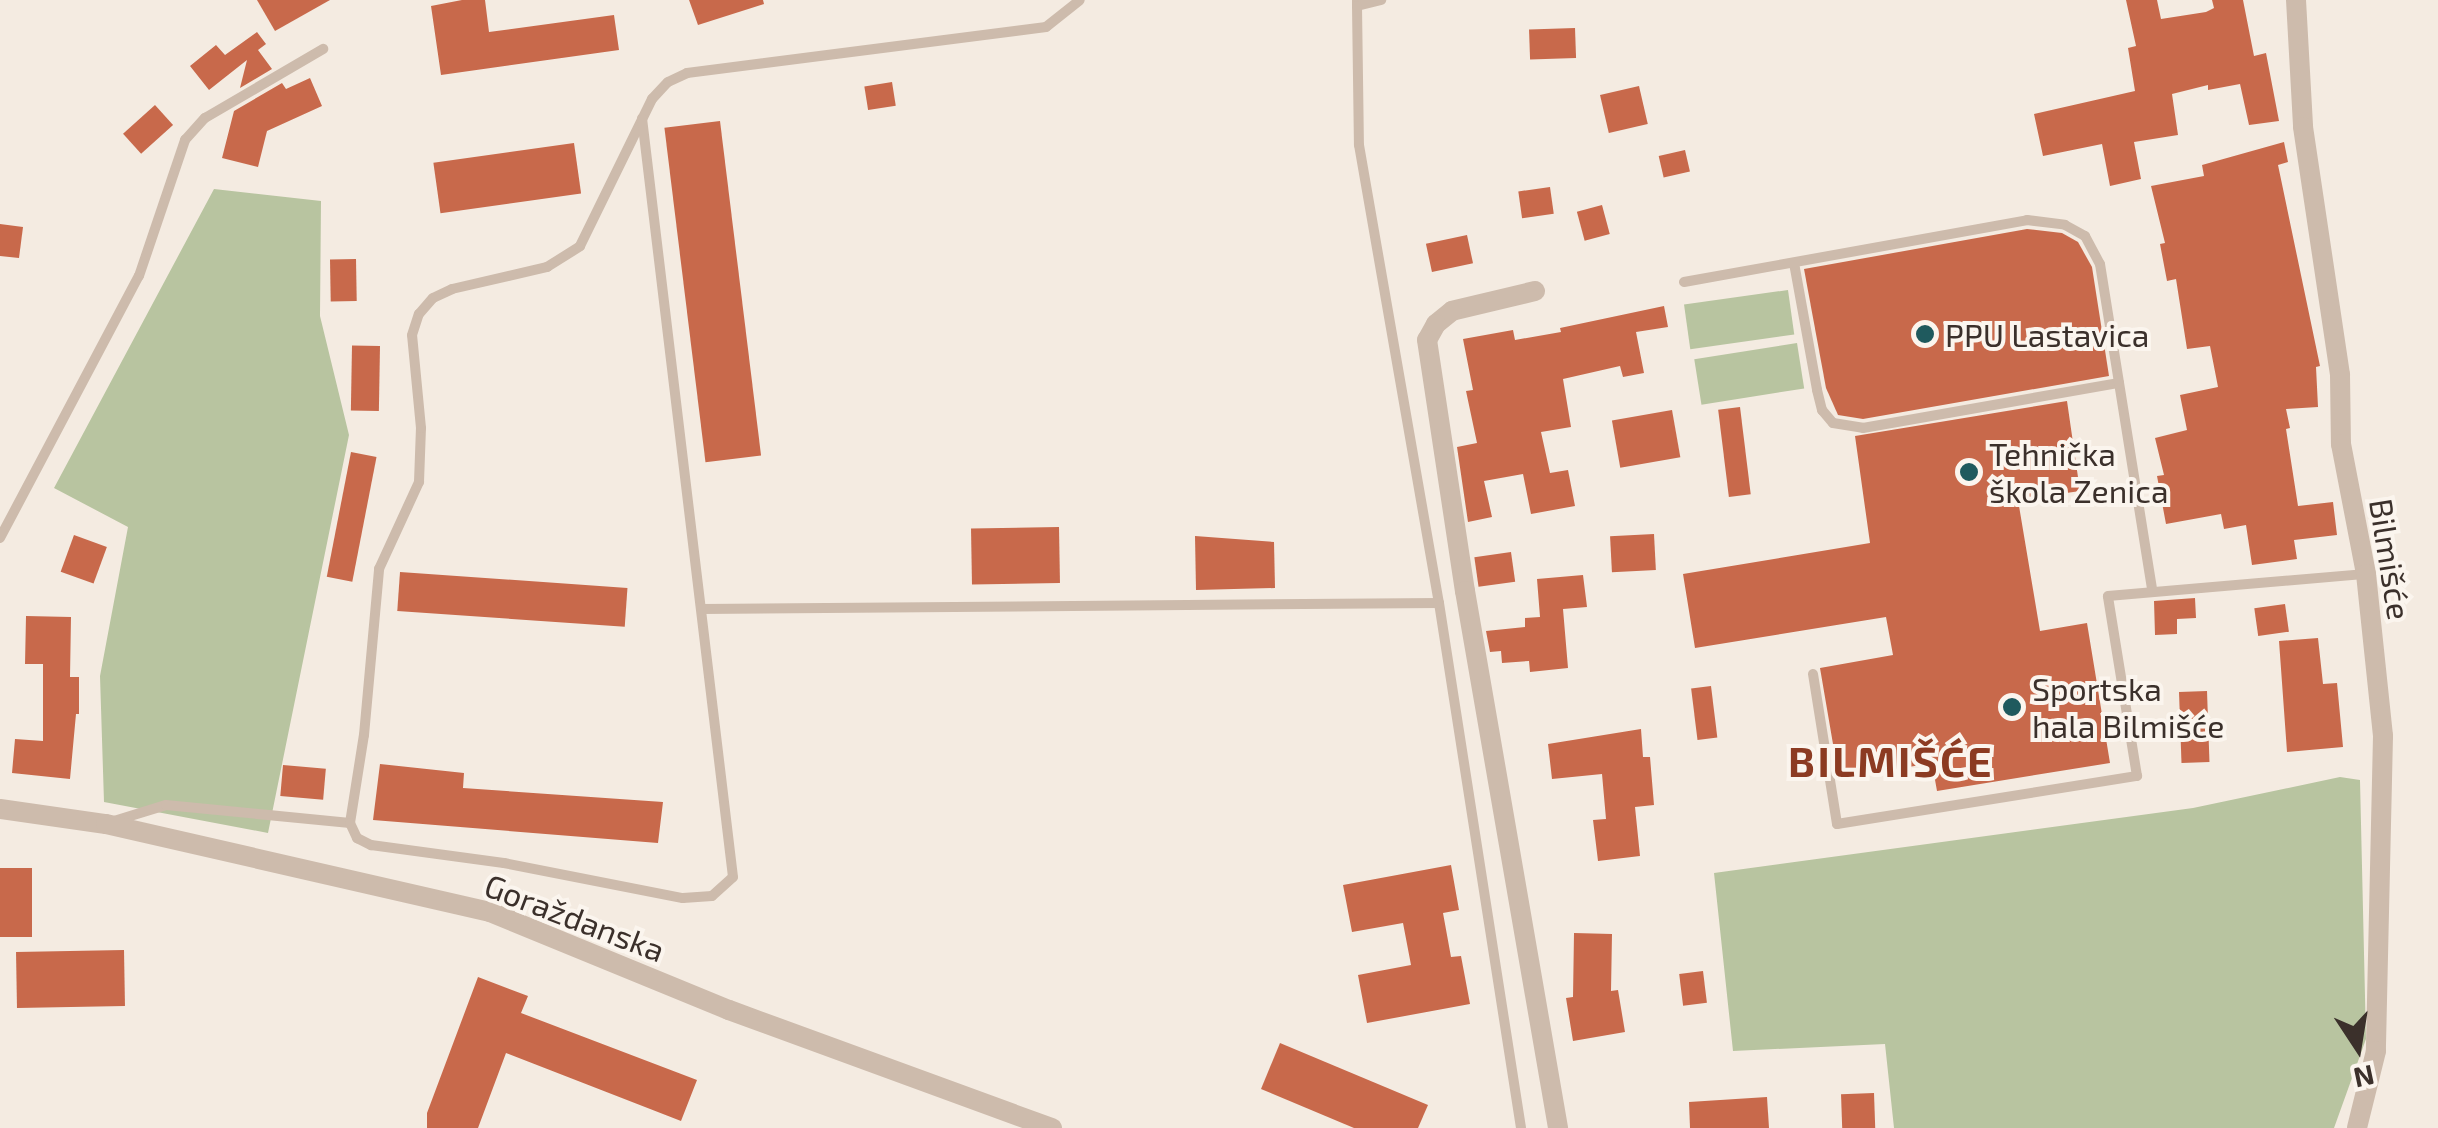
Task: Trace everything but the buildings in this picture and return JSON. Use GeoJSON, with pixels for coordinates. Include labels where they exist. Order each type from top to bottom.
{"type":"FeatureCollection","features":[{"type":"Feature","properties":{"kind":"street","name":"Bilmišće"},"geometry":{"type":"LineString","coordinates":[[2296,0],[2303,128],[2340,375],[2341,444],[2366,574],[2382,736],[2376,1050],[2358,1128]]}},
{"type":"Feature","properties":{"kind":"street"},"geometry":{"type":"LineString","coordinates":[[1535,291],[1452,311],[1436,324],[1426,340],[1464,590],[1558,1128]]}},
{"type":"Feature","properties":{"kind":"street","name":"Goraždanska"},"geometry":{"type":"LineString","coordinates":[[0,809],[106,824],[490,912],[729,1010],[1052,1128]]}},
{"type":"Feature","properties":{"kind":"lane"},"geometry":{"type":"LineString","coordinates":[[642,117],[733,877],[725,888],[700,900],[504,862],[371,845],[357,838],[350,823],[364,735],[379,570],[419,482],[421,428],[412,335],[419,314],[433,298],[452,289],[546,267],[580,246],[591,231],[642,117],[668,82],[687,73],[1046,27],[1080,0]]}},
{"type":"Feature","properties":{"kind":"lane"},"geometry":{"type":"LineString","coordinates":[[1382,0],[1357,3],[1359,145],[1439,603],[1522,1128]]}},
{"type":"Feature","properties":{"kind":"lane"},"geometry":{"type":"LineString","coordinates":[[0,538],[140,276],[185,140],[205,118],[323,49]]}},
{"type":"Feature","properties":{"kind":"lane"},"geometry":{"type":"LineString","coordinates":[[1684,282],[2027,220],[2065,225],[2085,236],[2100,264],[2152,589]]}},
{"type":"Feature","properties":{"kind":"lane"},"geometry":{"type":"LineString","coordinates":[[1794,263],[1816,390],[1822,410],[1833,423],[1864,428],[2119,383]]}},
{"type":"Feature","properties":{"kind":"lane"},"geometry":{"type":"LineString","coordinates":[[1813,674],[1837,824],[2137,776],[2108,596],[2152,589],[2366,574]]}},
{"type":"Feature","properties":{"kind":"lane"},"geometry":{"type":"LineString","coordinates":[[702,610],[1439,603]]}},
{"type":"Feature","properties":{"kind":"lane"},"geometry":{"type":"LineString","coordinates":[[106,824],[166,805],[350,823]]}},
{"type":"Feature","properties":{"kind":"green space"},"geometry":{"type":"Polygon","coordinates":[[[214,189],[321,201],[320,316],[349,435],[268,833],[104,802],[100,676],[128,527],[54,488],[214,189]]]}},
{"type":"Feature","properties":{"kind":"green space"},"geometry":{"type":"Polygon","coordinates":[[[1788,290],[1794,335],[1690,349],[1684,305],[1788,290]]]}},
{"type":"Feature","properties":{"kind":"green space"},"geometry":{"type":"Polygon","coordinates":[[[1797,343],[1804,388],[1701,405],[1694,359],[1797,343]]]}},
{"type":"Feature","properties":{"kind":"green space"},"geometry":{"type":"Polygon","coordinates":[[[2340,777],[2360,780],[2366,1039],[2334,1128],[1894,1128],[1885,1044],[1733,1051],[1714,873],[2193,808],[2340,777]]]}},
{"type":"Feature","properties":{"kind":"place","name":"PPU Lastavica"},"geometry":{"type":"Point","coordinates":[1925,334]}},
{"type":"Feature","properties":{"kind":"place","name":"Tehnička škola Zenica"},"geometry":{"type":"Point","coordinates":[1969,472]}},
{"type":"Feature","properties":{"kind":"place","name":"Sportska hala Bilmišće"},"geometry":{"type":"Point","coordinates":[2012,707]}},
{"type":"Feature","properties":{"kind":"district","name":"BILMIŠĆE"},"geometry":{"type":"Point","coordinates":[1891,760]}}]}
